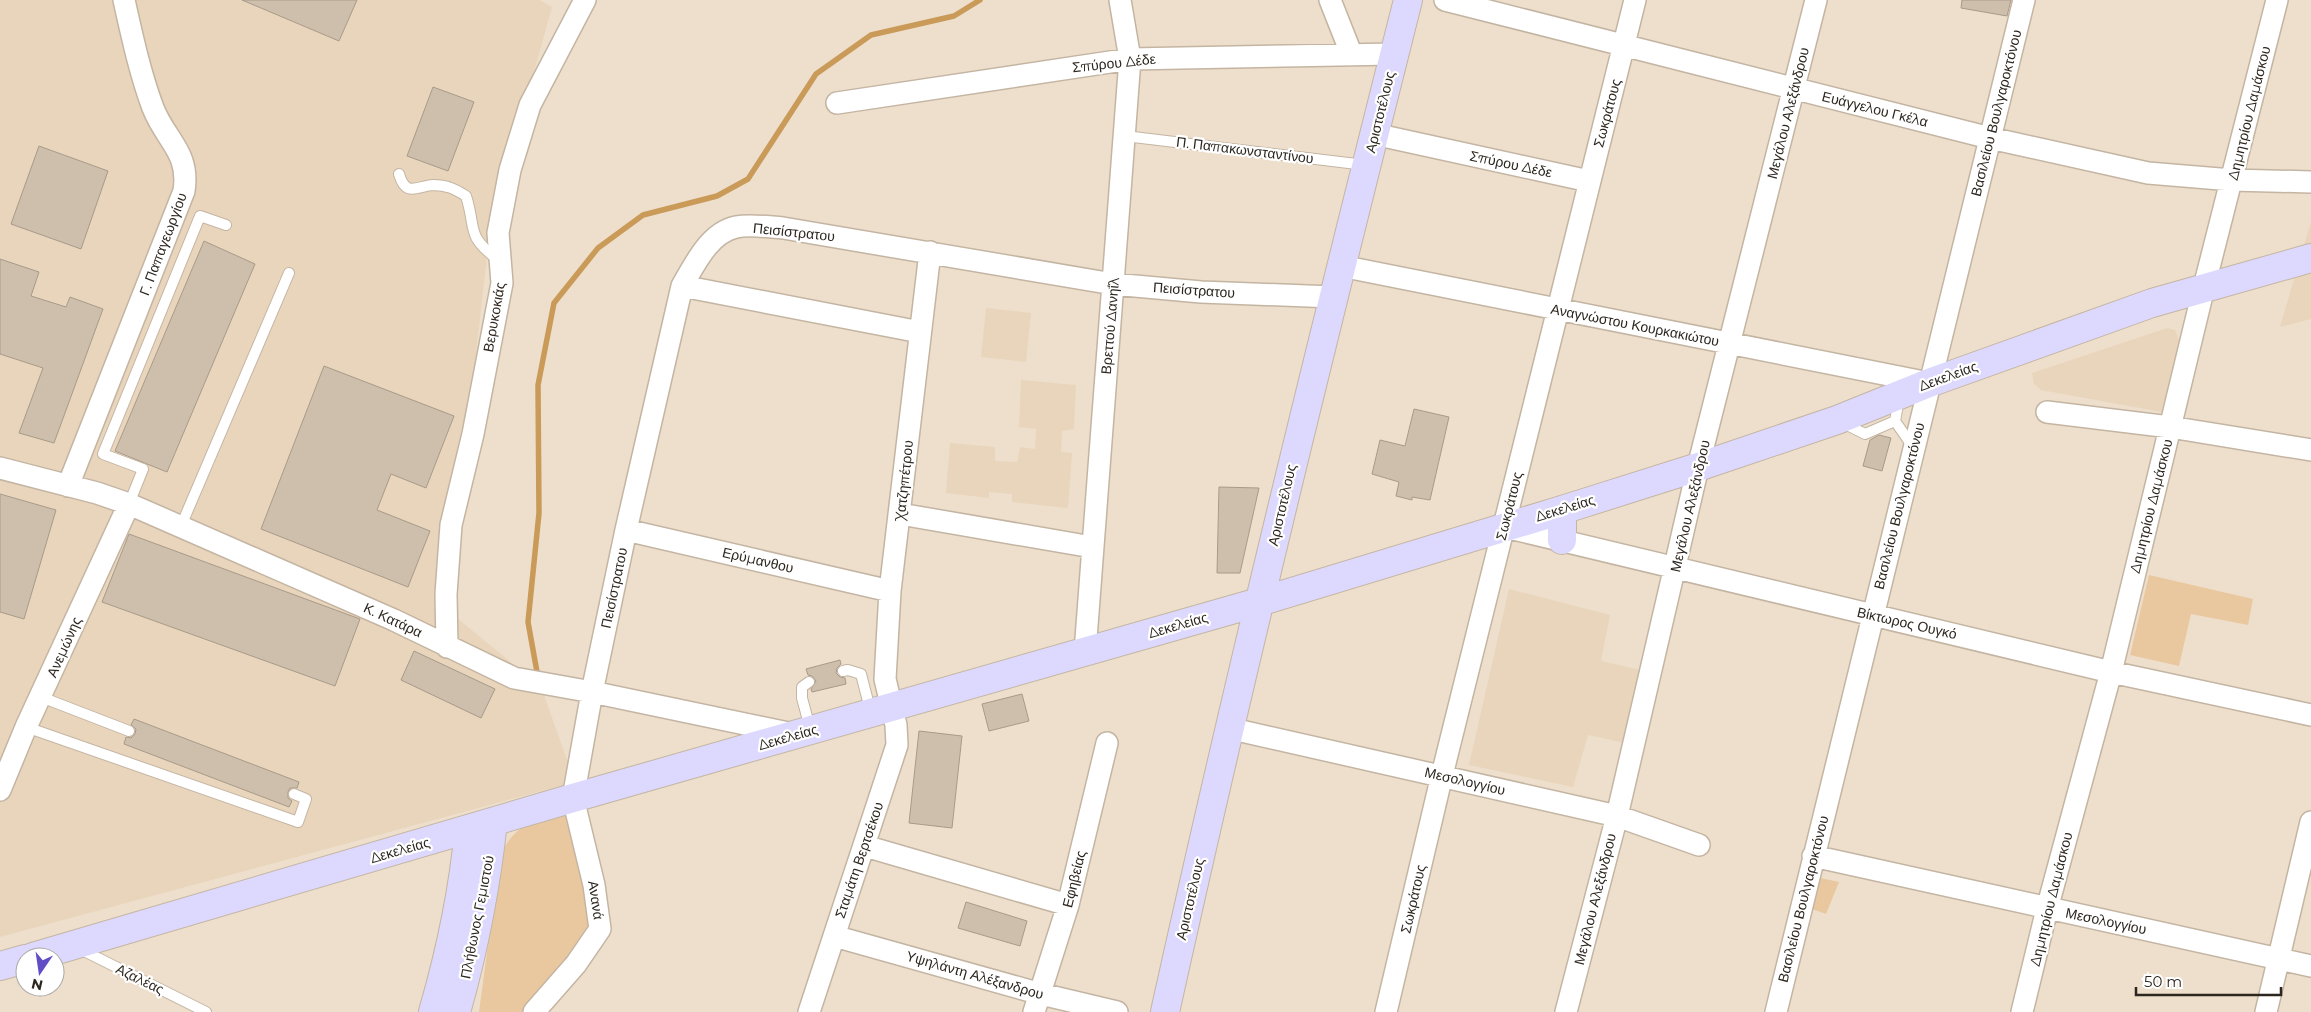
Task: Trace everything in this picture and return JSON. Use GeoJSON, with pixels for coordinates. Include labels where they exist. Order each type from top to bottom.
{"type":"FeatureCollection","features":[{"type":"Feature","properties":{"kind":"main road","name":"Αριστοτέλους"},"geometry":{"type":"LineString","coordinates":[[1164,1012],[1228,728],[1333,297],[1408,0]]}},
{"type":"Feature","properties":{"kind":"main road","name":"Δεκελείας"},"geometry":{"type":"LineString","coordinates":[[65,948],[573,798],[1259,602],[1504,526],[1562,510],[1837,420],[1929,383],[2152,303],[2311,258]]}},
{"type":"Feature","properties":{"kind":"main road"},"geometry":{"type":"LineString","coordinates":[[1562,510],[1562,540]]}},
{"type":"Feature","properties":{"kind":"main road","name":"Πλήθωνος Γεμιστού"},"geometry":{"type":"LineString","coordinates":[[433,1012],[452,945],[465,875],[481,826]]}},
{"type":"Feature","properties":{"kind":"main road","name":"Πλήθωνος Γεμιστού"},"geometry":{"type":"LineString","coordinates":[[456,1012],[474,950],[487,880],[481,826]]}},
{"type":"Feature","properties":{"kind":"main road"},"geometry":{"type":"LineString","coordinates":[[0,966],[15,962]]}},
{"type":"Feature","properties":{"kind":"street","name":"Γ. Παπαγεωργίου"},"geometry":{"type":"LineString","coordinates":[[68,486],[184,191],[186,177],[183,159],[154,109],[124,0]]}},
{"type":"Feature","properties":{"kind":"street","name":"Βρεττού Δανηΐλ"},"geometry":{"type":"LineString","coordinates":[[1085,652],[1130,59],[1120,0]]}},
{"type":"Feature","properties":{"kind":"street"},"geometry":{"type":"LineString","coordinates":[[1330,0],[1351,53]]}},
{"type":"Feature","properties":{"kind":"street","name":"Ευάγγελου Γκέλα"},"geometry":{"type":"LineString","coordinates":[[1445,0],[1990,138],[2148,173],[2232,180],[2311,182]]}},
{"type":"Feature","properties":{"kind":"street","name":"Σωκράτους"},"geometry":{"type":"LineString","coordinates":[[1386,1012],[1442,775],[1635,0]]}},
{"type":"Feature","properties":{"kind":"street","name":"Μεγάλου Αλεξάνδρου"},"geometry":{"type":"LineString","coordinates":[[1566,1012],[1616,816],[1676,568],[1698,467],[1816,0]]}},
{"type":"Feature","properties":{"kind":"street","name":"Βασιλείου Βουλγαροκτόνου"},"geometry":{"type":"LineString","coordinates":[[1776,1012],[2024,0]]}},
{"type":"Feature","properties":{"kind":"street","name":"Δημητρίου Δαμάσκου"},"geometry":{"type":"LineString","coordinates":[[2022,1012],[2047,909],[2111,672],[2204,287],[2277,0]]}},
{"type":"Feature","properties":{"kind":"street","name":"Βερυκοκιάς"},"geometry":{"type":"LineString","coordinates":[[448,647],[446,594],[451,524],[473,434],[502,283],[498,233],[510,170],[530,105],[583,1]]}},
{"type":"Feature","properties":{"kind":"street","name":"Σπύρου Δέδε"},"geometry":{"type":"LineString","coordinates":[[836,102],[1130,59],[1351,53],[1394,54]]}},
{"type":"Feature","properties":{"kind":"street","name":"Σπύρου Δέδε"},"geometry":{"type":"LineString","coordinates":[[1374,134],[1589,181]]}},
{"type":"Feature","properties":{"kind":"street","name":"Πεισίστρατου"},"geometry":{"type":"LineString","coordinates":[[573,798],[592,692],[626,530],[682,286],[700,256],[718,234],[736,227],[783,228],[1113,284],[1201,292],[1333,297]]}},
{"type":"Feature","properties":{"kind":"street","name":"Χατζηπέτρου"},"geometry":{"type":"LineString","coordinates":[[881,710],[885,679],[890,591],[930,252]]}},
{"type":"Feature","properties":{"kind":"street","name":"Αναγνώστου Κουρκακιώτου"},"geometry":{"type":"LineString","coordinates":[[1341,266],[1929,383]]}},
{"type":"Feature","properties":{"kind":"street"},"geometry":{"type":"LineString","coordinates":[[682,286],[920,332]]}},
{"type":"Feature","properties":{"kind":"street"},"geometry":{"type":"LineString","coordinates":[[2046,412],[2170,427],[2311,450]]}},
{"type":"Feature","properties":{"kind":"street","name":"Κ. Κατάρα"},"geometry":{"type":"LineString","coordinates":[[0,468],[129,504],[394,620],[514,678],[803,733]]}},
{"type":"Feature","properties":{"kind":"street","name":"Ανεμώνης"},"geometry":{"type":"LineString","coordinates":[[0,790],[26,728],[42,697],[129,504]]}},
{"type":"Feature","properties":{"kind":"street"},"geometry":{"type":"LineString","coordinates":[[900,514],[1092,547]]}},
{"type":"Feature","properties":{"kind":"street","name":"Βίκτωρος Ουγκό"},"geometry":{"type":"LineString","coordinates":[[1504,526],[2111,672],[2311,714]]}},
{"type":"Feature","properties":{"kind":"street","name":"Ερύμανθου"},"geometry":{"type":"LineString","coordinates":[[626,530],[890,591]]}},
{"type":"Feature","properties":{"kind":"street","name":"Σταμάτη Βερτσέκου"},"geometry":{"type":"LineString","coordinates":[[809,1012],[897,745],[896,725],[881,710]]}},
{"type":"Feature","properties":{"kind":"street","name":"Μεσολογγίου"},"geometry":{"type":"LineString","coordinates":[[1228,728],[1616,816],[1699,845]]}},
{"type":"Feature","properties":{"kind":"street","name":"Εφηβείας"},"geometry":{"type":"LineString","coordinates":[[1038,1003],[1068,905],[1107,743]]}},
{"type":"Feature","properties":{"kind":"street","name":"Ανανά"},"geometry":{"type":"LineString","coordinates":[[534,1012],[576,964],[600,929],[594,885],[573,798]]}},
{"type":"Feature","properties":{"kind":"street"},"geometry":{"type":"LineString","coordinates":[[2266,1012],[2281,958],[2311,822]]}},
{"type":"Feature","properties":{"kind":"street"},"geometry":{"type":"LineString","coordinates":[[864,846],[1068,905]]}},
{"type":"Feature","properties":{"kind":"street","name":"Μεσολογγίου"},"geometry":{"type":"LineString","coordinates":[[1813,856],[2311,966]]}},
{"type":"Feature","properties":{"kind":"street","name":"Υψηλάντη Αλέξανδρου"},"geometry":{"type":"LineString","coordinates":[[834,936],[1038,1003],[1117,1012]]}},
{"type":"Feature","properties":{"kind":"lane","name":"Π. Παπακωνσταντίνου"},"geometry":{"type":"LineString","coordinates":[[1125,136],[1366,165]]}},
{"type":"Feature","properties":{"kind":"lane"},"geometry":{"type":"LineString","coordinates":[[399,174],[402,183],[408,188],[417,190],[432,185],[452,187],[466,196],[474,236],[483,248],[501,262]]}},
{"type":"Feature","properties":{"kind":"lane"},"geometry":{"type":"LineString","coordinates":[[129,504],[143,469],[103,454],[200,216],[226,225]]}},
{"type":"Feature","properties":{"kind":"lane"},"geometry":{"type":"LineString","coordinates":[[181,526],[289,273]]}},
{"type":"Feature","properties":{"kind":"lane"},"geometry":{"type":"LineString","coordinates":[[1900,394],[1895,421],[1913,448]]}},
{"type":"Feature","properties":{"kind":"lane"},"geometry":{"type":"LineString","coordinates":[[1837,420],[1865,434],[1895,421]]}},
{"type":"Feature","properties":{"kind":"lane"},"geometry":{"type":"LineString","coordinates":[[843,671],[848,670],[861,674],[881,710]]}},
{"type":"Feature","properties":{"kind":"lane"},"geometry":{"type":"LineString","coordinates":[[803,733],[802,687],[809,682]]}},
{"type":"Feature","properties":{"kind":"lane"},"geometry":{"type":"LineString","coordinates":[[42,697],[129,731]]}},
{"type":"Feature","properties":{"kind":"lane"},"geometry":{"type":"LineString","coordinates":[[26,728],[298,822],[306,799],[294,794]]}},
{"type":"Feature","properties":{"kind":"lane","name":"Αζαλέας"},"geometry":{"type":"LineString","coordinates":[[73,946],[206,1012]]}},
{"type":"Feature","properties":{"kind":"shaded area"},"geometry":{"type":"Polygon","coordinates":[[[0,0],[539,0],[552,7],[490,230],[447,610],[541,687],[575,782],[0,937],[0,0]]]}},
{"type":"Feature","properties":{"kind":"shaded area"},"geometry":{"type":"Polygon","coordinates":[[[2311,222],[2311,319],[2280,327],[2301,255],[2311,222]]]}},
{"type":"Feature","properties":{"kind":"shaded area"},"geometry":{"type":"Polygon","coordinates":[[[986,308],[1031,313],[1026,362],[981,357],[986,308]]]}},
{"type":"Feature","properties":{"kind":"shaded area"},"geometry":{"type":"Polygon","coordinates":[[[2167,328],[2175,330],[2181,345],[2162,412],[2041,390],[2034,384],[2032,373],[2167,328]]]}},
{"type":"Feature","properties":{"kind":"shaded area"},"geometry":{"type":"Polygon","coordinates":[[[1021,380],[1076,385],[1074,429],[1062,431],[1061,452],[1072,453],[1068,508],[1012,502],[1012,494],[989,492],[989,498],[946,493],[950,443],[995,447],[995,461],[1017,462],[1020,447],[1035,449],[1036,429],[1019,427],[1021,380]]]}},
{"type":"Feature","properties":{"kind":"shaded area"},"geometry":{"type":"Polygon","coordinates":[[[2149,575],[2253,599],[2248,625],[2191,614],[2179,666],[2130,655],[2149,575]]]}},
{"type":"Feature","properties":{"kind":"shaded area"},"geometry":{"type":"Polygon","coordinates":[[[1509,589],[1610,615],[1601,661],[1644,671],[1625,743],[1588,735],[1573,787],[1469,765],[1509,589]]]}},
{"type":"Feature","properties":{"kind":"shaded area"},"geometry":{"type":"Polygon","coordinates":[[[569,812],[593,929],[523,1012],[479,1012],[500,855],[513,835],[528,824],[569,812]]]}},
{"type":"Feature","properties":{"kind":"shaded area"},"geometry":{"type":"Polygon","coordinates":[[[1816,877],[1839,882],[1826,914],[1809,908],[1816,877]]]}},
{"type":"Feature","properties":{"kind":"building"},"geometry":{"type":"Polygon","coordinates":[[[242,0],[357,0],[339,41],[242,0]]]}},
{"type":"Feature","properties":{"kind":"building"},"geometry":{"type":"Polygon","coordinates":[[[1962,0],[2011,0],[2007,16],[1961,8],[1962,0]]]}},
{"type":"Feature","properties":{"kind":"building"},"geometry":{"type":"Polygon","coordinates":[[[433,87],[474,102],[448,171],[407,156],[433,87]]]}},
{"type":"Feature","properties":{"kind":"building"},"geometry":{"type":"Polygon","coordinates":[[[39,146],[108,171],[81,249],[11,224],[39,146]]]}},
{"type":"Feature","properties":{"kind":"building"},"geometry":{"type":"Polygon","coordinates":[[[204,241],[255,264],[167,472],[115,451],[204,241]]]}},
{"type":"Feature","properties":{"kind":"building"},"geometry":{"type":"Polygon","coordinates":[[[0,259],[39,272],[31,296],[66,307],[70,297],[103,309],[54,443],[19,433],[43,368],[0,354],[0,259]]]}},
{"type":"Feature","properties":{"kind":"building"},"geometry":{"type":"Polygon","coordinates":[[[324,366],[454,416],[426,488],[391,474],[377,510],[430,531],[408,587],[261,529],[324,366]]]}},
{"type":"Feature","properties":{"kind":"building"},"geometry":{"type":"Polygon","coordinates":[[[1414,409],[1449,417],[1430,500],[1412,497],[1412,500],[1396,496],[1399,482],[1372,474],[1380,440],[1405,446],[1414,409]]]}},
{"type":"Feature","properties":{"kind":"building"},"geometry":{"type":"Polygon","coordinates":[[[1879,435],[1891,438],[1882,471],[1863,466],[1870,440],[1879,435]]]}},
{"type":"Feature","properties":{"kind":"building"},"geometry":{"type":"Polygon","coordinates":[[[1219,487],[1259,488],[1240,573],[1217,573],[1219,487]]]}},
{"type":"Feature","properties":{"kind":"building"},"geometry":{"type":"Polygon","coordinates":[[[0,494],[56,510],[24,619],[0,612],[0,494]]]}},
{"type":"Feature","properties":{"kind":"building"},"geometry":{"type":"Polygon","coordinates":[[[129,534],[360,619],[335,686],[102,602],[129,534]]]}},
{"type":"Feature","properties":{"kind":"building"},"geometry":{"type":"Polygon","coordinates":[[[414,651],[495,689],[481,718],[401,680],[414,651]]]}},
{"type":"Feature","properties":{"kind":"building"},"geometry":{"type":"Polygon","coordinates":[[[840,660],[841,664],[837,668],[836,673],[840,677],[845,678],[846,684],[812,692],[811,689],[816,681],[812,676],[808,675],[806,669],[840,660]]]}},
{"type":"Feature","properties":{"kind":"building"},"geometry":{"type":"Polygon","coordinates":[[[1022,694],[1029,721],[989,731],[982,704],[1022,694]]]}},
{"type":"Feature","properties":{"kind":"building"},"geometry":{"type":"Polygon","coordinates":[[[134,719],[299,782],[297,788],[290,788],[288,792],[288,798],[292,801],[289,807],[124,744],[126,737],[131,738],[135,734],[136,729],[131,725],[134,719]]]}},
{"type":"Feature","properties":{"kind":"building"},"geometry":{"type":"Polygon","coordinates":[[[919,731],[962,736],[952,828],[909,823],[919,731]]]}},
{"type":"Feature","properties":{"kind":"building"},"geometry":{"type":"Polygon","coordinates":[[[966,902],[1027,921],[1020,946],[958,928],[966,902]]]}},
{"type":"Feature","properties":{"kind":"waterway"},"geometry":{"type":"LineString","coordinates":[[537,672],[528,622],[539,513],[538,385],[554,303],[598,248],[643,215],[717,196],[748,179],[816,74],[871,35],[954,16],[980,0]]}}]}
